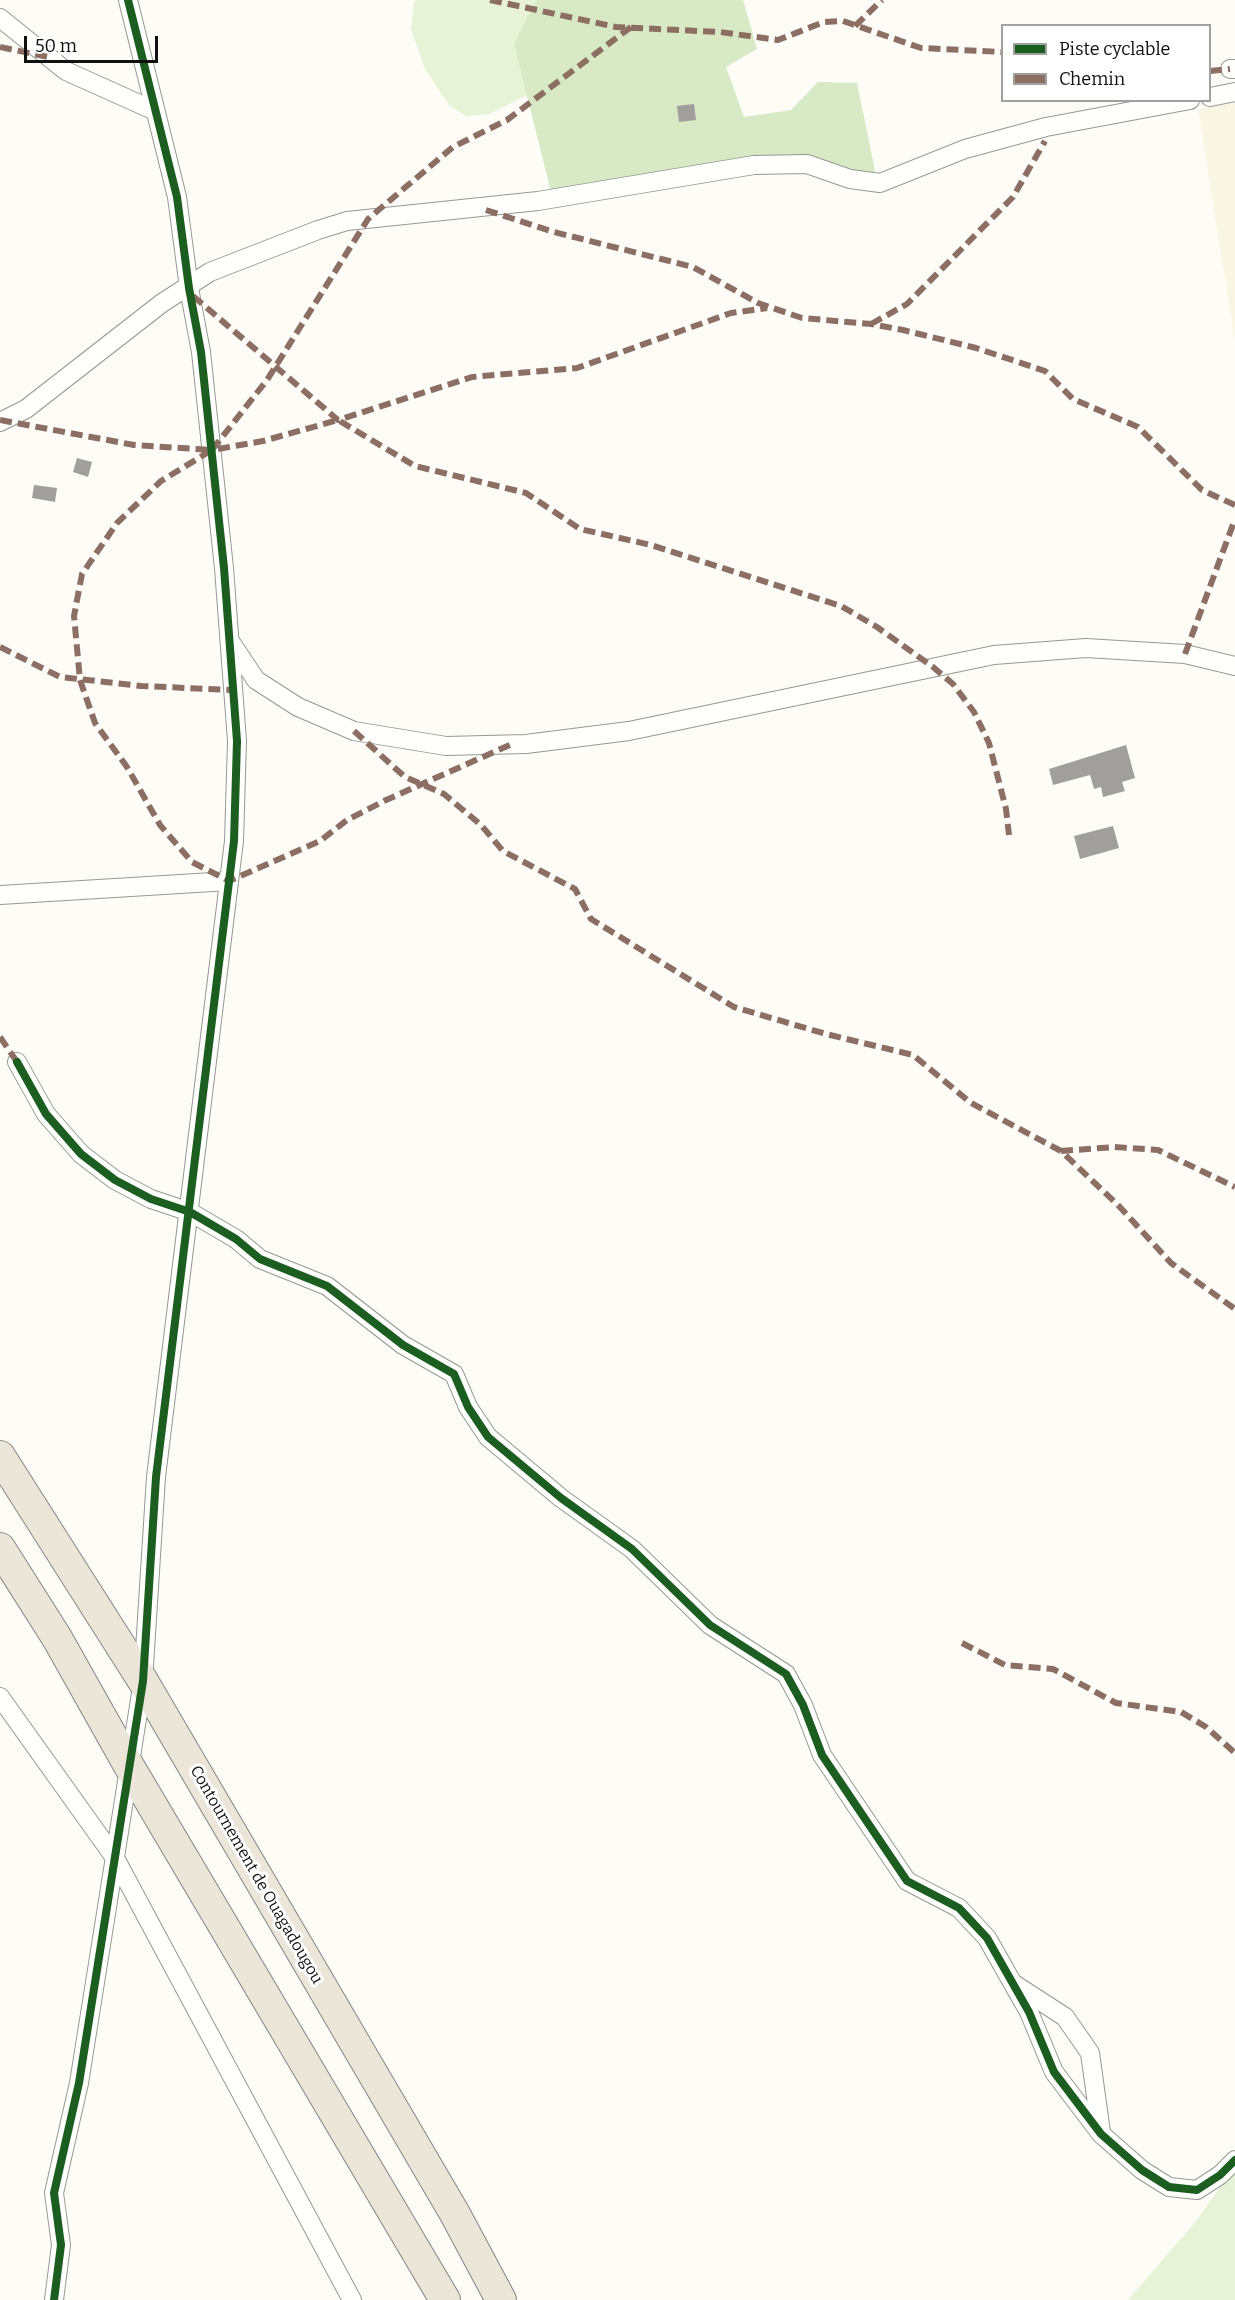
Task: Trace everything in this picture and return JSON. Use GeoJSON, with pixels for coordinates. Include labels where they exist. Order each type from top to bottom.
{"type":"FeatureCollection","features":[{"type":"Feature","properties":{"kind":"highway","name":"Contournement de Ouagadougou"},"geometry":{"type":"LineString","coordinates":[[0,1456],[143,1681],[455,2214],[501,2300]]}},
{"type":"Feature","properties":{"kind":"highway"},"geometry":{"type":"LineString","coordinates":[[0,1548],[57,1638],[129,1766],[444,2300]]}},
{"type":"Feature","properties":{"kind":"street"},"geometry":{"type":"LineString","coordinates":[[54,2300],[61,2245],[54,2193],[79,2083],[143,1681],[156,1477],[234,841],[237,741],[201,352],[189,288],[177,197],[128,0]]}},
{"type":"Feature","properties":{"kind":"street"},"geometry":{"type":"LineString","coordinates":[[0,18],[66,71],[155,111]]}},
{"type":"Feature","properties":{"kind":"street"},"geometry":{"type":"LineString","coordinates":[[1211,97],[1235,93]]}},
{"type":"Feature","properties":{"kind":"street"},"geometry":{"type":"LineString","coordinates":[[0,422],[26,410],[162,303],[189,288],[210,272],[347,221],[538,201],[754,165],[807,164],[850,179],[880,183],[965,149],[1034,130],[1180,102]]}},
{"type":"Feature","properties":{"kind":"street"},"geometry":{"type":"LineString","coordinates":[[229,640],[256,680],[298,706],[354,731],[446,746],[526,744],[629,731],[993,655],[1086,648],[1185,654],[1235,666]]}},
{"type":"Feature","properties":{"kind":"street"},"geometry":{"type":"LineString","coordinates":[[0,896],[229,881]]}},
{"type":"Feature","properties":{"kind":"street"},"geometry":{"type":"LineString","coordinates":[[17,1062],[46,1114],[81,1154],[116,1180],[152,1199],[190,1212],[236,1239],[260,1259],[327,1286],[403,1345],[454,1374],[468,1407],[488,1437],[561,1498],[632,1549],[710,1625],[786,1674],[803,1705],[822,1755],[907,1881],[959,1908],[987,1938],[1029,2012],[1054,2072],[1101,2134],[1142,2170],[1170,2187],[1197,2190],[1220,2175],[1235,2160]]}},
{"type":"Feature","properties":{"kind":"street"},"geometry":{"type":"LineString","coordinates":[[0,1697],[115,1858],[352,2300]]}},
{"type":"Feature","properties":{"kind":"street"},"geometry":{"type":"LineString","coordinates":[[1012,1983],[1065,2016],[1090,2053],[1101,2134]]}},
{"type":"Feature","properties":{"kind":"shaded area"},"geometry":{"type":"Polygon","coordinates":[[[1235,103],[1235,342],[1198,109],[1235,103]]]}},
{"type":"Feature","properties":{"kind":"green space"},"geometry":{"type":"Polygon","coordinates":[[[417,0],[536,0],[514,44],[527,95],[489,114],[466,116],[449,105],[425,69],[411,29],[414,2],[417,0]]]}},
{"type":"Feature","properties":{"kind":"green space"},"geometry":{"type":"Polygon","coordinates":[[[536,0],[743,0],[757,49],[726,67],[744,117],[791,110],[818,82],[857,83],[877,180],[818,167],[755,170],[554,204],[514,44],[536,0]]]}},
{"type":"Feature","properties":{"kind":"green space"},"geometry":{"type":"Polygon","coordinates":[[[1235,2166],[1235,2300],[1128,2300],[1197,2220],[1235,2166]]]}},
{"type":"Feature","properties":{"kind":"building"},"geometry":{"type":"Polygon","coordinates":[[[694,104],[696,120],[679,122],[677,106],[694,104]]]}},
{"type":"Feature","properties":{"kind":"building"},"geometry":{"type":"Polygon","coordinates":[[[77,458],[92,462],[88,477],[73,472],[77,458]]]}},
{"type":"Feature","properties":{"kind":"building"},"geometry":{"type":"Polygon","coordinates":[[[34,485],[57,488],[55,502],[32,498],[34,485]]]}},
{"type":"Feature","properties":{"kind":"building"},"geometry":{"type":"Polygon","coordinates":[[[1126,745],[1135,778],[1122,782],[1125,791],[1103,797],[1101,787],[1094,789],[1090,775],[1053,785],[1049,769],[1126,745]]]}},
{"type":"Feature","properties":{"kind":"building"},"geometry":{"type":"Polygon","coordinates":[[[1113,826],[1119,848],[1080,859],[1074,836],[1113,826]]]}},
{"type":"Feature","properties":{"kind":"marked path"},"geometry":{"type":"LineString","coordinates":[[490,0],[616,27],[720,32],[778,40],[824,22],[843,21],[921,48],[1001,52]]}},
{"type":"Feature","properties":{"kind":"marked path"},"geometry":{"type":"LineString","coordinates":[[855,26],[882,0]]}},
{"type":"Feature","properties":{"kind":"marked path"},"geometry":{"type":"LineString","coordinates":[[631,27],[507,120],[453,147],[368,219],[267,380],[212,450],[263,441],[338,420],[415,466],[526,493],[580,529],[651,545],[841,606],[877,627],[933,667],[953,684],[974,712],[989,743],[1006,809],[1009,835]]}},
{"type":"Feature","properties":{"kind":"marked path"},"geometry":{"type":"LineString","coordinates":[[0,47],[48,57]]}},
{"type":"Feature","properties":{"kind":"marked path"},"geometry":{"type":"LineString","coordinates":[[1211,71],[1230,69]]}},
{"type":"Feature","properties":{"kind":"marked path"},"geometry":{"type":"LineString","coordinates":[[871,324],[907,304],[1013,197],[1045,141]]}},
{"type":"Feature","properties":{"kind":"marked path"},"geometry":{"type":"LineString","coordinates":[[486,210],[554,232],[693,267],[758,303],[802,318],[871,324],[903,330],[976,348],[1045,371],[1073,399],[1138,427],[1202,490],[1235,505]]}},
{"type":"Feature","properties":{"kind":"marked path"},"geometry":{"type":"LineString","coordinates":[[193,296],[338,420],[472,377],[577,368],[731,313],[767,308]]}},
{"type":"Feature","properties":{"kind":"marked path"},"geometry":{"type":"LineString","coordinates":[[0,420],[134,445],[212,450],[161,481],[117,523],[82,574],[74,616],[80,680],[95,723],[127,767],[160,825],[192,862],[229,881],[320,841],[347,820],[386,800],[512,744]]}},
{"type":"Feature","properties":{"kind":"marked path"},"geometry":{"type":"LineString","coordinates":[[1185,654],[1235,519]]}},
{"type":"Feature","properties":{"kind":"marked path"},"geometry":{"type":"LineString","coordinates":[[0,647],[60,677],[141,686],[233,690]]}},
{"type":"Feature","properties":{"kind":"marked path"},"geometry":{"type":"LineString","coordinates":[[354,731],[405,777],[444,794],[481,825],[503,851],[575,889],[591,919],[734,1007],[826,1034],[913,1055],[971,1103],[1061,1151],[1118,1205],[1171,1263],[1235,1309]]}},
{"type":"Feature","properties":{"kind":"marked path"},"geometry":{"type":"LineString","coordinates":[[0,1037],[17,1062]]}},
{"type":"Feature","properties":{"kind":"marked path"},"geometry":{"type":"LineString","coordinates":[[1061,1151],[1114,1147],[1158,1150],[1235,1187]]}},
{"type":"Feature","properties":{"kind":"marked path"},"geometry":{"type":"LineString","coordinates":[[962,1643],[1005,1665],[1053,1669],[1116,1703],[1181,1712],[1206,1727],[1235,1753]]}},
{"type":"Feature","properties":{"kind":"cycle path"},"geometry":{"type":"LineString","coordinates":[[54,2300],[61,2245],[54,2193],[79,2083],[143,1681],[156,1477],[234,841],[237,741],[224,568],[201,352],[189,288],[177,197],[128,0]]}},
{"type":"Feature","properties":{"kind":"cycle path"},"geometry":{"type":"LineString","coordinates":[[17,1062],[46,1114],[81,1154],[115,1180],[151,1199],[190,1212],[236,1239],[260,1259],[327,1286],[403,1345],[454,1374],[468,1407],[488,1437],[561,1498],[632,1549],[710,1625],[786,1674],[803,1705],[822,1755],[907,1881],[959,1908],[987,1938],[1029,2012],[1054,2072],[1101,2134],[1142,2170],[1169,2187],[1197,2190],[1220,2175],[1235,2160]]}}]}
